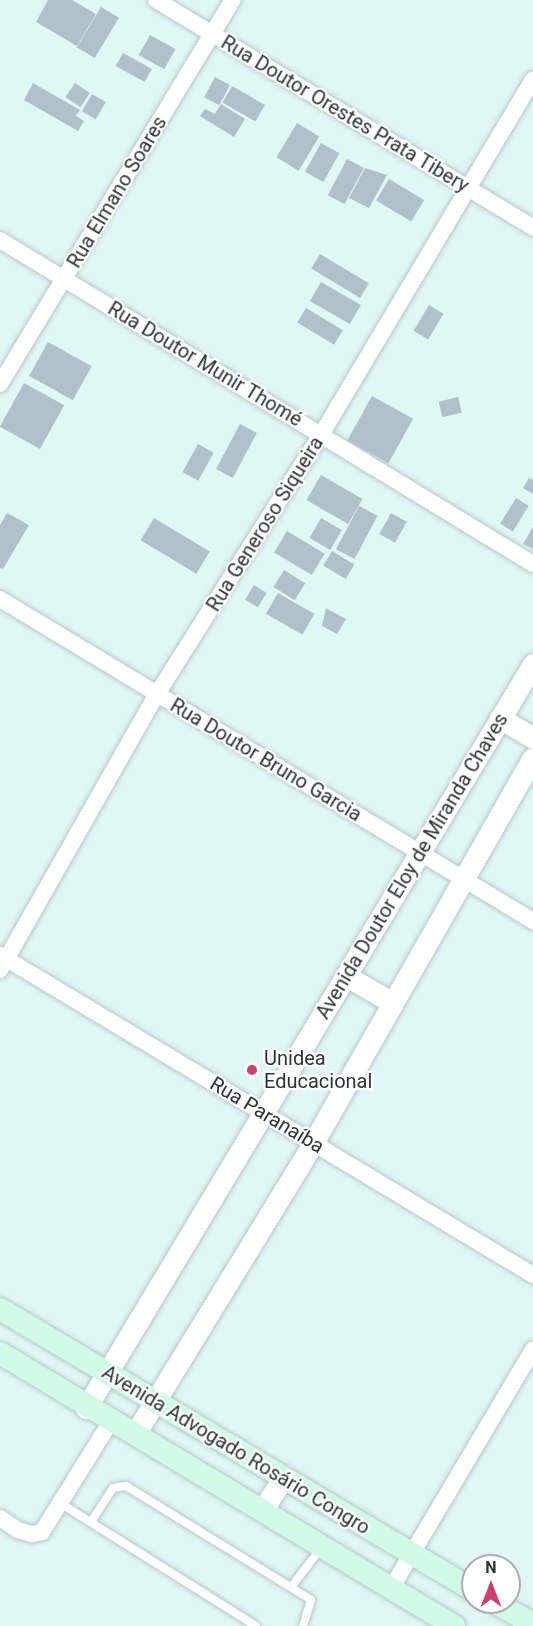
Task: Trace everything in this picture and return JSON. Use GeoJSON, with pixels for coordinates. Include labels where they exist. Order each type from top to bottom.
{"type":"FeatureCollection","features":[{"type":"Feature","properties":{"kind":"main road","name":"Avenida Advogado Rosário Congro"},"geometry":{"type":"LineString","coordinates":[[0,1309],[461,1583]]}},
{"type":"Feature","properties":{"kind":"main road","name":"Avenida Advogado Rosário Congro"},"geometry":{"type":"LineString","coordinates":[[0,1353],[86,1408],[135,1434],[392,1587],[440,1622]]}},
{"type":"Feature","properties":{"kind":"main road"},"geometry":{"type":"LineString","coordinates":[[515,1614],[533,1624]]}},
{"type":"Feature","properties":{"kind":"street","name":"Rua Doutor Orestes Prata Tibery"},"geometry":{"type":"LineString","coordinates":[[156,0],[533,227]]}},
{"type":"Feature","properties":{"kind":"street","name":"Rua Elmano Soares"},"geometry":{"type":"LineString","coordinates":[[0,384],[233,0]]}},
{"type":"Feature","properties":{"kind":"street","name":"Rua Generoso Siqueira"},"geometry":{"type":"LineString","coordinates":[[2,961],[157,694],[321,435],[533,79]]}},
{"type":"Feature","properties":{"kind":"street","name":"Rua Doutor Munir Thomé"},"geometry":{"type":"LineString","coordinates":[[0,240],[533,564]]}},
{"type":"Feature","properties":{"kind":"street","name":"Rua Doutor Bruno Garcia"},"geometry":{"type":"LineString","coordinates":[[0,599],[533,921]]}},
{"type":"Feature","properties":{"kind":"street","name":"Avenida Doutor Eloy de Miranda Chaves"},"geometry":{"type":"LineString","coordinates":[[86,1408],[263,1112],[348,977],[419,852],[533,664]]}},
{"type":"Feature","properties":{"kind":"street"},"geometry":{"type":"LineString","coordinates":[[500,718],[533,738]]}},
{"type":"Feature","properties":{"kind":"street"},"geometry":{"type":"LineString","coordinates":[[135,1434],[313,1143],[533,758]]}},
{"type":"Feature","properties":{"kind":"street","name":"Rua Paranaíba"},"geometry":{"type":"LineString","coordinates":[[2,961],[263,1112],[533,1275]]}},
{"type":"Feature","properties":{"kind":"street"},"geometry":{"type":"LineString","coordinates":[[348,977],[393,1003]]}},
{"type":"Feature","properties":{"kind":"street"},"geometry":{"type":"LineString","coordinates":[[392,1587],[533,1350]]}},
{"type":"Feature","properties":{"kind":"street"},"geometry":{"type":"LineString","coordinates":[[0,1518],[18,1530],[32,1534],[42,1532],[111,1421]]}},
{"type":"Feature","properties":{"kind":"street"},"geometry":{"type":"LineString","coordinates":[[263,1509],[283,1478]]}},
{"type":"Feature","properties":{"kind":"lane"},"geometry":{"type":"LineString","coordinates":[[91,1522],[113,1488],[126,1486],[292,1586],[311,1600],[303,1626]]}},
{"type":"Feature","properties":{"kind":"lane"},"geometry":{"type":"LineString","coordinates":[[60,1503],[256,1626]]}},
{"type":"Feature","properties":{"kind":"lane"},"geometry":{"type":"LineString","coordinates":[[292,1586],[323,1546]]}},
{"type":"Feature","properties":{"kind":"building"},"geometry":{"type":"Polygon","coordinates":[[[48,0],[72,0],[96,14],[77,46],[36,22],[48,0]]]}},
{"type":"Feature","properties":{"kind":"building"},"geometry":{"type":"Polygon","coordinates":[[[101,7],[119,18],[95,58],[77,47],[101,7]]]}},
{"type":"Feature","properties":{"kind":"building"},"geometry":{"type":"Polygon","coordinates":[[[150,35],[175,49],[164,69],[139,55],[150,35]]]}},
{"type":"Feature","properties":{"kind":"building"},"geometry":{"type":"Polygon","coordinates":[[[123,53],[152,69],[145,82],[116,66],[123,53]]]}},
{"type":"Feature","properties":{"kind":"building"},"geometry":{"type":"Polygon","coordinates":[[[215,77],[230,85],[219,105],[204,97],[215,77]]]}},
{"type":"Feature","properties":{"kind":"building"},"geometry":{"type":"Polygon","coordinates":[[[33,83],[80,110],[76,116],[84,121],[78,131],[24,100],[33,83]]]}},
{"type":"Feature","properties":{"kind":"building"},"geometry":{"type":"Polygon","coordinates":[[[75,83],[90,93],[80,107],[65,97],[75,83]]]}},
{"type":"Feature","properties":{"kind":"building"},"geometry":{"type":"Polygon","coordinates":[[[232,86],[265,105],[255,121],[222,102],[232,86]]]}},
{"type":"Feature","properties":{"kind":"building"},"geometry":{"type":"Polygon","coordinates":[[[92,94],[106,102],[96,119],[82,111],[92,94]]]}},
{"type":"Feature","properties":{"kind":"building"},"geometry":{"type":"Polygon","coordinates":[[[221,104],[245,119],[234,137],[200,116],[205,109],[215,114],[221,104]]]}},
{"type":"Feature","properties":{"kind":"building"},"geometry":{"type":"Polygon","coordinates":[[[297,123],[319,136],[299,171],[276,157],[297,123]]]}},
{"type":"Feature","properties":{"kind":"building"},"geometry":{"type":"Polygon","coordinates":[[[321,143],[339,153],[323,182],[305,172],[321,143]]]}},
{"type":"Feature","properties":{"kind":"building"},"geometry":{"type":"Polygon","coordinates":[[[347,159],[364,168],[345,204],[328,195],[347,159]]]}},
{"type":"Feature","properties":{"kind":"building"},"geometry":{"type":"Polygon","coordinates":[[[365,168],[387,175],[369,208],[349,198],[365,168]]]}},
{"type":"Feature","properties":{"kind":"building"},"geometry":{"type":"Polygon","coordinates":[[[389,179],[424,200],[411,222],[376,200],[389,179]]]}},
{"type":"Feature","properties":{"kind":"building"},"geometry":{"type":"Polygon","coordinates":[[[320,254],[369,283],[360,298],[311,269],[320,254]]]}},
{"type":"Feature","properties":{"kind":"building"},"geometry":{"type":"Polygon","coordinates":[[[321,282],[361,305],[350,324],[310,301],[321,282]]]}},
{"type":"Feature","properties":{"kind":"building"},"geometry":{"type":"Polygon","coordinates":[[[429,305],[444,314],[428,339],[414,331],[429,305]]]}},
{"type":"Feature","properties":{"kind":"building"},"geometry":{"type":"Polygon","coordinates":[[[306,308],[343,330],[334,345],[297,323],[306,308]]]}},
{"type":"Feature","properties":{"kind":"building"},"geometry":{"type":"Polygon","coordinates":[[[48,342],[92,366],[73,400],[29,376],[48,342]]]}},
{"type":"Feature","properties":{"kind":"building"},"geometry":{"type":"Polygon","coordinates":[[[24,383],[64,405],[40,449],[0,427],[24,383]]]}},
{"type":"Feature","properties":{"kind":"building"},"geometry":{"type":"Polygon","coordinates":[[[372,396],[413,419],[388,463],[347,441],[372,396]]]}},
{"type":"Feature","properties":{"kind":"building"},"geometry":{"type":"Polygon","coordinates":[[[458,397],[462,413],[442,417],[439,402],[458,397]]]}},
{"type":"Feature","properties":{"kind":"building"},"geometry":{"type":"Polygon","coordinates":[[[240,424],[257,433],[233,478],[216,469],[240,424]]]}},
{"type":"Feature","properties":{"kind":"building"},"geometry":{"type":"Polygon","coordinates":[[[198,444],[214,453],[198,481],[182,472],[198,444]]]}},
{"type":"Feature","properties":{"kind":"building"},"geometry":{"type":"Polygon","coordinates":[[[321,475],[363,499],[348,524],[306,500],[321,475]]]}},
{"type":"Feature","properties":{"kind":"building"},"geometry":{"type":"Polygon","coordinates":[[[529,478],[533,480],[533,494],[523,488],[529,478]]]}},
{"type":"Feature","properties":{"kind":"building"},"geometry":{"type":"Polygon","coordinates":[[[516,498],[529,506],[513,531],[500,523],[516,498]]]}},
{"type":"Feature","properties":{"kind":"building"},"geometry":{"type":"Polygon","coordinates":[[[359,506],[378,516],[355,559],[336,549],[359,506]]]}},
{"type":"Feature","properties":{"kind":"building"},"geometry":{"type":"Polygon","coordinates":[[[7,513],[29,525],[3,569],[0,568],[0,525],[7,513]]]}},
{"type":"Feature","properties":{"kind":"building"},"geometry":{"type":"Polygon","coordinates":[[[391,513],[407,522],[395,543],[379,534],[391,513]]]}},
{"type":"Feature","properties":{"kind":"building"},"geometry":{"type":"Polygon","coordinates":[[[154,518],[210,551],[196,574],[141,540],[154,518]]]}},
{"type":"Feature","properties":{"kind":"building"},"geometry":{"type":"Polygon","coordinates":[[[321,518],[342,530],[330,550],[310,538],[321,518]]]}},
{"type":"Feature","properties":{"kind":"building"},"geometry":{"type":"Polygon","coordinates":[[[533,527],[533,549],[523,544],[533,527]]]}},
{"type":"Feature","properties":{"kind":"building"},"geometry":{"type":"Polygon","coordinates":[[[287,531],[325,554],[312,575],[274,552],[287,531]]]}},
{"type":"Feature","properties":{"kind":"building"},"geometry":{"type":"Polygon","coordinates":[[[332,551],[354,564],[346,579],[323,566],[332,551]]]}},
{"type":"Feature","properties":{"kind":"building"},"geometry":{"type":"Polygon","coordinates":[[[284,570],[305,583],[295,600],[273,587],[284,570]]]}},
{"type":"Feature","properties":{"kind":"building"},"geometry":{"type":"Polygon","coordinates":[[[254,585],[267,593],[258,607],[245,599],[254,585]]]}},
{"type":"Feature","properties":{"kind":"building"},"geometry":{"type":"Polygon","coordinates":[[[278,593],[314,614],[302,635],[266,614],[278,593]]]}},
{"type":"Feature","properties":{"kind":"building"},"geometry":{"type":"Polygon","coordinates":[[[326,608],[346,619],[337,634],[322,626],[326,608]]]}},
{"type":"Feature","properties":{"kind":"place","name":"Unidea Educacional"},"geometry":{"type":"Point","coordinates":[252,1070]}}]}
